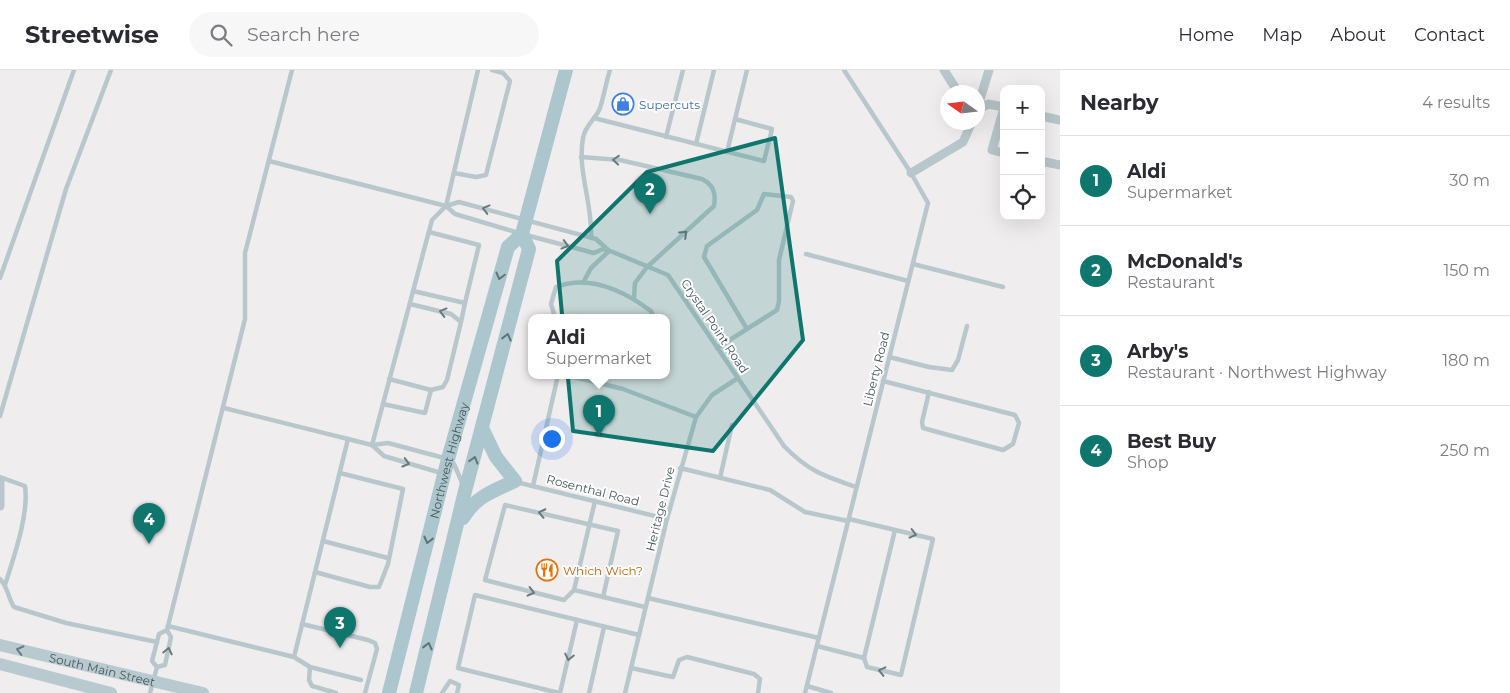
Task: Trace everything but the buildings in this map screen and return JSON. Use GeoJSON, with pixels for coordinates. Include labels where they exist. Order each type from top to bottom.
{"type":"FeatureCollection","features":[{"type":"Feature","properties":{"kind":"main road","name":"Northwest Highway"},"geometry":{"type":"LineString","coordinates":[[389,693],[448,459],[508,247],[522,234],[566,70]]}},
{"type":"Feature","properties":{"kind":"main road","name":"Northwest Highway"},"geometry":{"type":"LineString","coordinates":[[416,693],[465,491],[483,430],[529,249],[522,234]]}},
{"type":"Feature","properties":{"kind":"main road"},"geometry":{"type":"LineString","coordinates":[[456,529],[470,506],[483,496],[515,482],[496,457],[483,430]]}},
{"type":"Feature","properties":{"kind":"street"},"geometry":{"type":"LineString","coordinates":[[944,70],[954,85]]}},
{"type":"Feature","properties":{"kind":"street"},"geometry":{"type":"LineString","coordinates":[[984,85],[988,70]]}},
{"type":"Feature","properties":{"kind":"street"},"geometry":{"type":"LineString","coordinates":[[985,105],[988,104],[1000,107]]}},
{"type":"Feature","properties":{"kind":"street"},"geometry":{"type":"LineString","coordinates":[[1045,117],[1060,120]]}},
{"type":"Feature","properties":{"kind":"street"},"geometry":{"type":"LineString","coordinates":[[1000,122],[992,150],[1000,152]]}},
{"type":"Feature","properties":{"kind":"street"},"geometry":{"type":"LineString","coordinates":[[911,172],[963,142],[968,130]]}},
{"type":"Feature","properties":{"kind":"street"},"geometry":{"type":"LineString","coordinates":[[1045,162],[1060,164]]}},
{"type":"Feature","properties":{"kind":"street"},"geometry":{"type":"LineString","coordinates":[[0,481],[0,506]]}},
{"type":"Feature","properties":{"kind":"street","name":"South Main Street"},"geometry":{"type":"LineString","coordinates":[[0,645],[155,673],[203,693]]}},
{"type":"Feature","properties":{"kind":"street","name":"South Main Street"},"geometry":{"type":"LineString","coordinates":[[0,664],[111,693]]}},
{"type":"Feature","properties":{"kind":"lane"},"geometry":{"type":"LineString","coordinates":[[0,278],[74,70]]}},
{"type":"Feature","properties":{"kind":"lane"},"geometry":{"type":"LineString","coordinates":[[0,416],[66,189],[111,70]]}},
{"type":"Feature","properties":{"kind":"lane"},"geometry":{"type":"LineString","coordinates":[[155,673],[165,665],[171,637],[167,628],[245,319],[245,253],[292,70]]}},
{"type":"Feature","properties":{"kind":"lane"},"geometry":{"type":"LineString","coordinates":[[446,206],[478,70]]}},
{"type":"Feature","properties":{"kind":"lane"},"geometry":{"type":"LineString","coordinates":[[454,173],[476,177],[486,175],[510,81],[503,73],[492,70]]}},
{"type":"Feature","properties":{"kind":"lane"},"geometry":{"type":"LineString","coordinates":[[591,238],[592,219],[581,157],[586,127],[600,109],[610,70]]}},
{"type":"Feature","properties":{"kind":"lane"},"geometry":{"type":"LineString","coordinates":[[666,137],[683,70]]}},
{"type":"Feature","properties":{"kind":"lane"},"geometry":{"type":"LineString","coordinates":[[696,144],[714,70]]}},
{"type":"Feature","properties":{"kind":"lane"},"geometry":{"type":"LineString","coordinates":[[727,152],[747,70]]}},
{"type":"Feature","properties":{"kind":"lane","name":"Liberty Road"},"geometry":{"type":"LineString","coordinates":[[805,693],[928,203],[911,172],[844,70]]}},
{"type":"Feature","properties":{"kind":"lane"},"geometry":{"type":"LineString","coordinates":[[594,118],[764,161],[772,129],[734,119]]}},
{"type":"Feature","properties":{"kind":"lane"},"geometry":{"type":"LineString","coordinates":[[581,157],[620,160],[702,179],[708,182],[713,189],[714,206],[648,267],[635,283],[634,298]]}},
{"type":"Feature","properties":{"kind":"lane"},"geometry":{"type":"LineString","coordinates":[[269,161],[446,206]]}},
{"type":"Feature","properties":{"kind":"lane"},"geometry":{"type":"LineString","coordinates":[[718,348],[777,310],[779,301],[779,260],[793,200],[791,197],[764,194],[757,210],[707,246],[705,250],[704,257],[747,329]]}},
{"type":"Feature","properties":{"kind":"lane"},"geometry":{"type":"LineString","coordinates":[[372,445],[432,220],[446,206],[459,202],[591,238],[608,250],[591,268],[584,281]]}},
{"type":"Feature","properties":{"kind":"lane","name":"Crystal Point Road"},"geometry":{"type":"LineString","coordinates":[[446,206],[455,214],[522,234],[594,253],[603,249],[608,250],[668,275],[784,446],[800,464],[827,477],[856,487]]}},
{"type":"Feature","properties":{"kind":"lane"},"geometry":{"type":"LineString","coordinates":[[390,379],[432,390],[443,386],[447,380],[480,245],[429,232]]}},
{"type":"Feature","properties":{"kind":"lane"},"geometry":{"type":"LineString","coordinates":[[806,254],[908,281]]}},
{"type":"Feature","properties":{"kind":"lane"},"geometry":{"type":"LineString","coordinates":[[913,264],[1003,287]]}},
{"type":"Feature","properties":{"kind":"lane"},"geometry":{"type":"LineString","coordinates":[[554,314],[551,304],[556,287],[568,282],[584,281],[608,287],[634,298],[651,311],[652,314]]}},
{"type":"Feature","properties":{"kind":"lane"},"geometry":{"type":"LineString","coordinates":[[413,291],[465,303]]}},
{"type":"Feature","properties":{"kind":"lane"},"geometry":{"type":"LineString","coordinates":[[410,304],[451,314],[461,322]]}},
{"type":"Feature","properties":{"kind":"lane"},"geometry":{"type":"LineString","coordinates":[[889,357],[929,367],[952,370],[958,360],[968,326]]}},
{"type":"Feature","properties":{"kind":"lane","name":"Heritage Drive"},"geometry":{"type":"LineString","coordinates":[[625,693],[680,468],[696,417],[712,395],[738,378]]}},
{"type":"Feature","properties":{"kind":"lane"},"geometry":{"type":"LineString","coordinates":[[533,486],[557,379]]}},
{"type":"Feature","properties":{"kind":"lane"},"geometry":{"type":"LineString","coordinates":[[582,379],[623,389],[696,417]]}},
{"type":"Feature","properties":{"kind":"lane"},"geometry":{"type":"LineString","coordinates":[[883,381],[929,392],[1015,415],[1019,423],[1014,444],[1003,450],[923,428],[922,422],[929,392]]}},
{"type":"Feature","properties":{"kind":"lane"},"geometry":{"type":"LineString","coordinates":[[383,404],[425,414],[432,390]]}},
{"type":"Feature","properties":{"kind":"lane"},"geometry":{"type":"LineString","coordinates":[[224,408],[372,445],[388,443],[448,459],[458,471],[465,491]]}},
{"type":"Feature","properties":{"kind":"lane"},"geometry":{"type":"LineString","coordinates":[[720,478],[732,425]]}},
{"type":"Feature","properties":{"kind":"lane"},"geometry":{"type":"LineString","coordinates":[[294,657],[348,439]]}},
{"type":"Feature","properties":{"kind":"lane"},"geometry":{"type":"LineString","coordinates":[[372,445],[384,456],[445,474]]}},
{"type":"Feature","properties":{"kind":"lane"},"geometry":{"type":"LineString","coordinates":[[680,468],[770,490],[805,512],[848,520],[895,530],[933,539],[901,675],[867,667],[864,658],[895,530]]}},
{"type":"Feature","properties":{"kind":"lane"},"geometry":{"type":"LineString","coordinates":[[315,572],[370,587],[379,587],[386,571],[403,489],[340,473]]}},
{"type":"Feature","properties":{"kind":"lane"},"geometry":{"type":"LineString","coordinates":[[0,477],[25,486],[26,497],[14,555],[5,585]]}},
{"type":"Feature","properties":{"kind":"lane","name":"Rosenthal Road"},"geometry":{"type":"LineString","coordinates":[[515,482],[667,519]]}},
{"type":"Feature","properties":{"kind":"lane"},"geometry":{"type":"LineString","coordinates":[[595,501],[590,524],[574,590],[564,600],[485,580],[505,505],[590,524],[618,530],[603,597]]}},
{"type":"Feature","properties":{"kind":"lane"},"geometry":{"type":"LineString","coordinates":[[322,541],[388,558]]}},
{"type":"Feature","properties":{"kind":"lane"},"geometry":{"type":"LineString","coordinates":[[0,579],[5,585],[9,600],[14,607],[66,623],[157,642]]}},
{"type":"Feature","properties":{"kind":"lane"},"geometry":{"type":"LineString","coordinates":[[574,590],[645,607]]}},
{"type":"Feature","properties":{"kind":"lane"},"geometry":{"type":"LineString","coordinates":[[577,620],[560,693],[458,668],[475,595],[577,620],[639,636]]}},
{"type":"Feature","properties":{"kind":"lane"},"geometry":{"type":"LineString","coordinates":[[648,598],[818,638]]}},
{"type":"Feature","properties":{"kind":"lane"},"geometry":{"type":"LineString","coordinates":[[302,624],[374,643],[377,649],[365,693]]}},
{"type":"Feature","properties":{"kind":"lane"},"geometry":{"type":"LineString","coordinates":[[590,693],[604,627]]}},
{"type":"Feature","properties":{"kind":"lane"},"geometry":{"type":"LineString","coordinates":[[150,693],[155,673],[152,661],[159,634],[167,628],[294,657],[310,667],[361,680]]}},
{"type":"Feature","properties":{"kind":"lane"},"geometry":{"type":"LineString","coordinates":[[817,646],[864,658]]}},
{"type":"Feature","properties":{"kind":"lane"},"geometry":{"type":"LineString","coordinates":[[631,668],[673,677],[679,660],[687,657],[754,674],[760,679],[758,693]]}},
{"type":"Feature","properties":{"kind":"lane"},"geometry":{"type":"LineString","coordinates":[[310,667],[309,680],[312,686],[336,693]]}},
{"type":"Feature","properties":{"kind":"lane"},"geometry":{"type":"LineString","coordinates":[[442,693],[450,681],[459,685],[457,693]]}},
{"type":"Feature","properties":{"kind":"lane"},"geometry":{"type":"LineString","coordinates":[[806,686],[830,693]]}},
{"type":"Feature","properties":{"kind":"highlighted area"},"geometry":{"type":"Polygon","coordinates":[[[775,138],[803,340],[713,451],[573,431],[557,261],[647,172],[775,138]]]}},
{"type":"Feature","properties":{"kind":"place","name":"Supercuts"},"geometry":{"type":"Point","coordinates":[623,104]}},
{"type":"Feature","properties":{"kind":"place","name":"McDonald's"},"geometry":{"type":"Point","coordinates":[650,214]}},
{"type":"Feature","properties":{"kind":"place","name":"Aldi"},"geometry":{"type":"Point","coordinates":[599,436]}},
{"type":"Feature","properties":{"kind":"place","name":"Best Buy"},"geometry":{"type":"Point","coordinates":[149,544]}},
{"type":"Feature","properties":{"kind":"place","name":"Which Wich?"},"geometry":{"type":"Point","coordinates":[547,570]}},
{"type":"Feature","properties":{"kind":"place","name":"Arby's"},"geometry":{"type":"Point","coordinates":[340,648]}}]}
